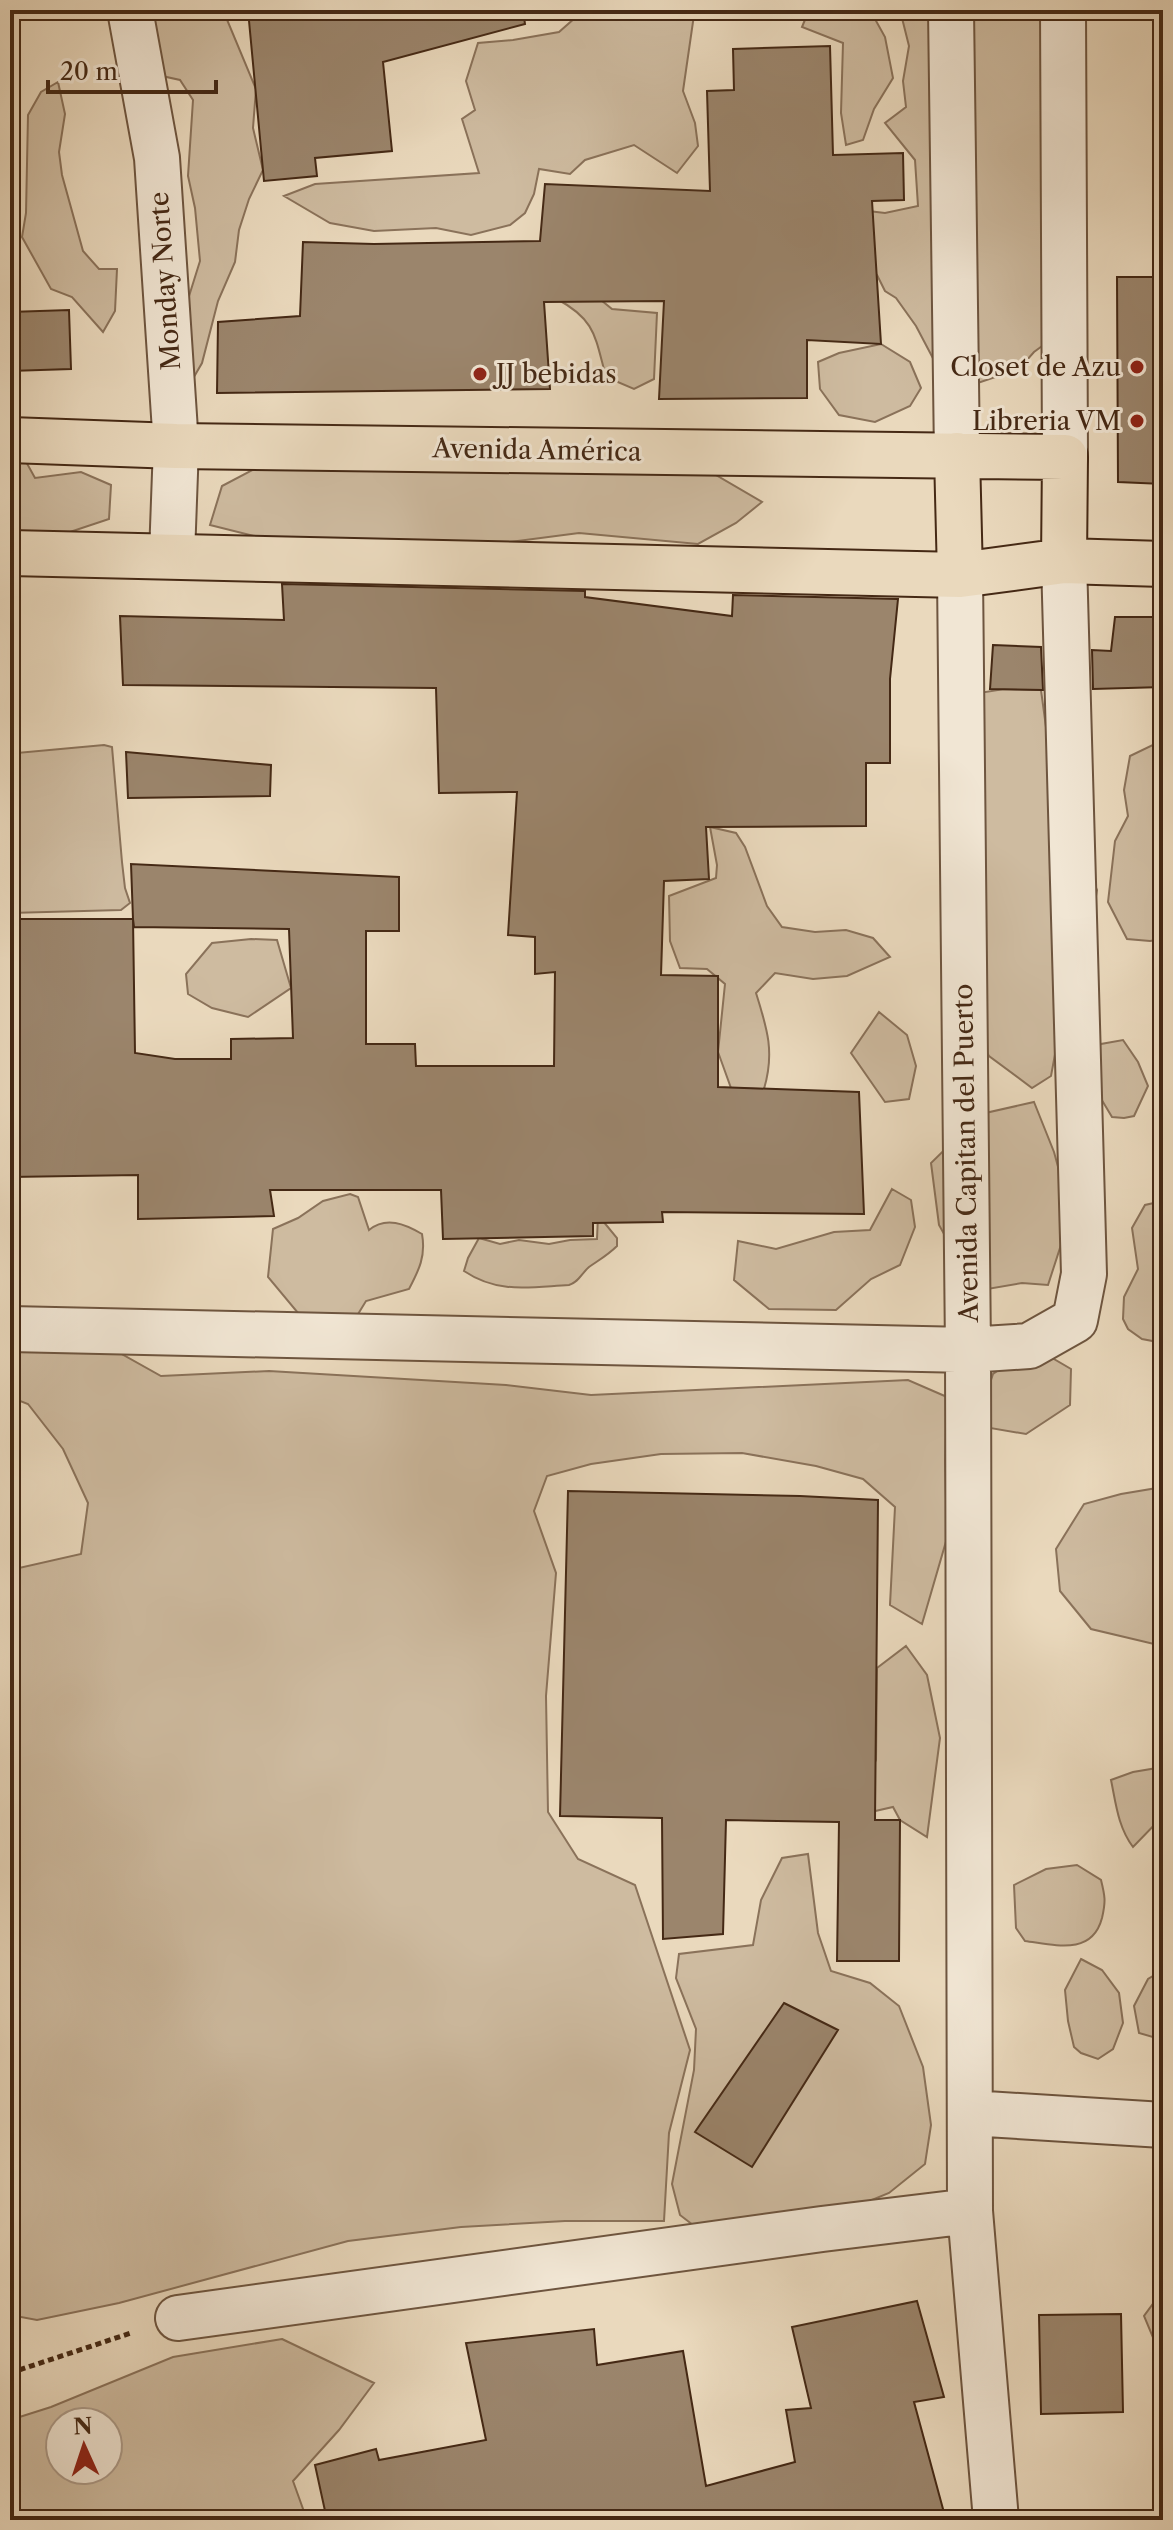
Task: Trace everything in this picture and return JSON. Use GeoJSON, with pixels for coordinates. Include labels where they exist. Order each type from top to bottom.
{"type":"FeatureCollection","features":[{"type":"Feature","properties":{"kind":"main road","name":"Avenida América"},"geometry":{"type":"LineString","coordinates":[[10,440],[176,446],[1065,457]]}},
{"type":"Feature","properties":{"kind":"main road","name":"Avenida Capitan del Puerto"},"geometry":{"type":"LineString","coordinates":[[957,455],[960,575]]}},
{"type":"Feature","properties":{"kind":"main road","name":"Avenida Capitan del Puerto"},"geometry":{"type":"LineString","coordinates":[[1064,561],[1065,457]]}},
{"type":"Feature","properties":{"kind":"main road"},"geometry":{"type":"LineString","coordinates":[[10,553],[960,575],[1064,561],[1163,564]]}},
{"type":"Feature","properties":{"kind":"street","name":"Monday Norte"},"geometry":{"type":"LineString","coordinates":[[130,10],[157,158],[176,446],[172,555]]}},
{"type":"Feature","properties":{"kind":"street","name":"Avenida Capitan del Puerto"},"geometry":{"type":"LineString","coordinates":[[951,10],[957,455]]}},
{"type":"Feature","properties":{"kind":"street","name":"Avenida Capitan del Puerto"},"geometry":{"type":"LineString","coordinates":[[1063,10],[1065,457]]}},
{"type":"Feature","properties":{"kind":"street","name":"Avenida Capitan del Puerto"},"geometry":{"type":"LineString","coordinates":[[960,575],[968,1350],[1029,1346],[1075,1320],[1084,1274],[1064,561]]}},
{"type":"Feature","properties":{"kind":"street"},"geometry":{"type":"LineString","coordinates":[[10,1329],[968,1350],[970,2211],[996,2520]]}},
{"type":"Feature","properties":{"kind":"street"},"geometry":{"type":"LineString","coordinates":[[970,2113],[1163,2125]]}},
{"type":"Feature","properties":{"kind":"street"},"geometry":{"type":"LineString","coordinates":[[178,2318],[970,2211]]}},
{"type":"Feature","properties":{"kind":"path"},"geometry":{"type":"LineString","coordinates":[[10,2373],[178,2318]]}},
{"type":"Feature","properties":{"kind":"shaded area"},"geometry":{"type":"Polygon","coordinates":[[[116,10],[223,10],[256,89],[253,128],[263,170],[239,230],[235,262],[218,301],[202,363],[191,382],[175,341],[200,261],[195,208],[188,176],[193,100],[180,80],[153,74],[116,10]]]}},
{"type":"Feature","properties":{"kind":"shaded area"},"geometry":{"type":"Polygon","coordinates":[[[584,10],[691,10],[694,15],[683,91],[695,123],[698,146],[677,173],[634,145],[585,160],[570,174],[539,169],[534,194],[525,213],[510,225],[471,235],[436,228],[374,231],[330,223],[284,196],[315,184],[479,173],[462,119],[475,110],[466,81],[478,43],[559,32],[584,10]]]}},
{"type":"Feature","properties":{"kind":"shaded area"},"geometry":{"type":"Polygon","coordinates":[[[809,10],[870,10],[885,37],[893,78],[874,109],[863,140],[846,145],[841,113],[843,43],[802,27],[809,10]]]}},
{"type":"Feature","properties":{"kind":"shaded area"},"geometry":{"type":"Polygon","coordinates":[[[900,10],[1083,10],[1081,230],[1087,264],[1079,319],[1034,352],[1019,369],[972,385],[936,364],[916,326],[896,298],[885,291],[877,275],[865,267],[851,209],[885,213],[918,206],[915,160],[885,123],[906,107],[903,81],[909,46],[900,10]]]}},
{"type":"Feature","properties":{"kind":"shaded area"},"geometry":{"type":"Polygon","coordinates":[[[58,82],[65,114],[59,152],[62,175],[83,251],[99,269],[117,269],[115,311],[103,332],[72,297],[51,289],[22,237],[26,213],[28,115],[41,92],[58,82]]]}},
{"type":"Feature","properties":{"kind":"shaded area"},"geometry":{"type":"Polygon","coordinates":[[[596,296],[612,309],[657,313],[654,379],[634,389],[606,377],[596,340],[587,322],[557,299],[596,296]]]}},
{"type":"Feature","properties":{"kind":"shaded area"},"geometry":{"type":"Polygon","coordinates":[[[881,344],[910,362],[921,388],[910,406],[875,422],[839,415],[820,389],[818,362],[839,353],[881,344]]]}},
{"type":"Feature","properties":{"kind":"shaded area"},"geometry":{"type":"Polygon","coordinates":[[[10,440],[14,440],[35,478],[81,472],[111,485],[109,519],[70,532],[10,533],[10,440]]]}},
{"type":"Feature","properties":{"kind":"shaded area"},"geometry":{"type":"Polygon","coordinates":[[[279,456],[697,464],[762,502],[736,523],[698,544],[579,533],[450,550],[262,538],[210,525],[222,486],[279,456]]]}},
{"type":"Feature","properties":{"kind":"shaded area"},"geometry":{"type":"Polygon","coordinates":[[[1004,689],[1041,690],[1046,727],[1088,796],[1071,828],[1097,890],[1091,926],[1059,1033],[1051,1076],[1032,1088],[989,1056],[978,1037],[979,693],[1004,689]]]}},
{"type":"Feature","properties":{"kind":"shaded area"},"geometry":{"type":"Polygon","coordinates":[[[1163,740],[1163,939],[1127,939],[1108,902],[1115,841],[1128,816],[1124,790],[1130,756],[1163,740]]]}},
{"type":"Feature","properties":{"kind":"shaded area"},"geometry":{"type":"Polygon","coordinates":[[[104,745],[112,747],[125,888],[130,903],[121,910],[10,913],[10,747],[17,753],[104,745]]]}},
{"type":"Feature","properties":{"kind":"shaded area"},"geometry":{"type":"Polygon","coordinates":[[[710,827],[736,833],[745,847],[767,906],[782,927],[815,932],[846,930],[873,938],[890,957],[847,976],[813,979],[775,973],[756,993],[769,1052],[764,1089],[731,1088],[718,1052],[725,984],[707,969],[680,968],[670,941],[669,896],[716,878],[717,865],[710,827]]]}},
{"type":"Feature","properties":{"kind":"shaded area"},"geometry":{"type":"Polygon","coordinates":[[[277,940],[291,988],[248,1017],[212,1008],[188,994],[186,974],[212,943],[277,940]]]}},
{"type":"Feature","properties":{"kind":"shaded area"},"geometry":{"type":"Polygon","coordinates":[[[879,1012],[907,1035],[916,1066],[909,1099],[885,1102],[851,1053],[879,1012]]]}},
{"type":"Feature","properties":{"kind":"shaded area"},"geometry":{"type":"Polygon","coordinates":[[[1123,1040],[1138,1062],[1148,1086],[1134,1116],[1124,1118],[1112,1117],[1097,1092],[1090,1054],[1101,1044],[1123,1040]]]}},
{"type":"Feature","properties":{"kind":"shaded area"},"geometry":{"type":"Polygon","coordinates":[[[1034,1102],[1054,1152],[1071,1214],[1048,1285],[1022,1283],[976,1291],[939,1225],[931,1163],[981,1114],[1034,1102]]]}},
{"type":"Feature","properties":{"kind":"shaded area"},"geometry":{"type":"Polygon","coordinates":[[[892,1189],[911,1200],[915,1227],[900,1265],[871,1279],[836,1310],[769,1309],[734,1280],[738,1241],[776,1249],[834,1232],[870,1230],[892,1189]]]}},
{"type":"Feature","properties":{"kind":"shaded area"},"geometry":{"type":"Polygon","coordinates":[[[350,1194],[358,1197],[369,1230],[389,1222],[422,1234],[419,1269],[409,1289],[366,1301],[355,1319],[303,1319],[268,1277],[273,1229],[298,1218],[323,1201],[350,1194]]]}},
{"type":"Feature","properties":{"kind":"shaded area"},"geometry":{"type":"Polygon","coordinates":[[[1163,1201],[1163,1343],[1142,1339],[1128,1329],[1123,1319],[1124,1297],[1138,1269],[1132,1228],[1145,1205],[1163,1201]]]}},
{"type":"Feature","properties":{"kind":"shaded area"},"geometry":{"type":"Polygon","coordinates":[[[598,1215],[617,1238],[617,1246],[572,1284],[528,1288],[502,1286],[464,1271],[479,1238],[500,1244],[519,1240],[549,1244],[597,1239],[598,1215]]]}},
{"type":"Feature","properties":{"kind":"shaded area"},"geometry":{"type":"Polygon","coordinates":[[[10,1330],[109,1347],[161,1376],[269,1371],[506,1385],[591,1395],[908,1380],[947,1397],[947,1538],[922,1624],[890,1605],[895,1507],[863,1479],[816,1466],[742,1453],[661,1454],[591,1464],[547,1476],[534,1511],[556,1573],[546,1696],[548,1812],[578,1859],[635,1885],[690,2050],[669,2133],[664,2221],[565,2221],[461,2227],[348,2241],[119,2303],[37,2320],[10,2315],[10,1570],[81,1554],[88,1503],[63,1449],[28,1404],[10,1397],[10,1330]]]}},
{"type":"Feature","properties":{"kind":"shaded area"},"geometry":{"type":"Polygon","coordinates":[[[1020,1355],[1047,1355],[1071,1369],[1070,1405],[1026,1434],[990,1428],[985,1398],[993,1374],[1020,1355]]]}},
{"type":"Feature","properties":{"kind":"shaded area"},"geometry":{"type":"Polygon","coordinates":[[[1163,1487],[1163,1643],[1154,1644],[1091,1629],[1060,1591],[1056,1549],[1084,1504],[1163,1487]]]}},
{"type":"Feature","properties":{"kind":"shaded area"},"geometry":{"type":"Polygon","coordinates":[[[906,1646],[927,1675],[940,1738],[927,1837],[900,1820],[893,1807],[871,1812],[869,1775],[876,1760],[877,1668],[906,1646]]]}},
{"type":"Feature","properties":{"kind":"shaded area"},"geometry":{"type":"Polygon","coordinates":[[[1163,1767],[1163,1816],[1133,1847],[1121,1823],[1111,1780],[1133,1772],[1163,1767]]]}},
{"type":"Feature","properties":{"kind":"shaded area"},"geometry":{"type":"Polygon","coordinates":[[[808,1854],[818,1933],[831,1971],[870,1983],[899,2006],[923,2067],[931,2125],[925,2164],[889,2193],[838,2214],[693,2225],[680,2215],[672,2184],[694,2070],[696,2029],[676,1978],[679,1954],[753,1945],[761,1900],[782,1858],[808,1854]]]}},
{"type":"Feature","properties":{"kind":"shaded area"},"geometry":{"type":"Polygon","coordinates":[[[1077,1865],[1101,1880],[1104,1903],[1097,1930],[1090,1938],[1071,1945],[1025,1941],[1016,1928],[1014,1885],[1046,1869],[1077,1865]]]}},
{"type":"Feature","properties":{"kind":"shaded area"},"geometry":{"type":"Polygon","coordinates":[[[1081,1959],[1102,1970],[1119,1993],[1123,2023],[1113,2049],[1098,2059],[1074,2047],[1068,2021],[1065,1990],[1081,1959]]]}},
{"type":"Feature","properties":{"kind":"shaded area"},"geometry":{"type":"Polygon","coordinates":[[[1163,1970],[1163,2040],[1139,2033],[1134,2006],[1148,1979],[1163,1970]]]}},
{"type":"Feature","properties":{"kind":"shaded area"},"geometry":{"type":"Polygon","coordinates":[[[1163,2290],[1163,2359],[1162,2359],[1144,2316],[1163,2290]]]}},
{"type":"Feature","properties":{"kind":"shaded area"},"geometry":{"type":"Polygon","coordinates":[[[282,2339],[374,2383],[339,2430],[293,2481],[307,2520],[10,2520],[10,2420],[44,2409],[44,2486],[124,2486],[124,2406],[53,2406],[173,2357],[282,2339]]]}},
{"type":"Feature","properties":{"kind":"building"},"geometry":{"type":"Polygon","coordinates":[[[248,10],[523,10],[525,24],[383,62],[392,151],[315,158],[317,176],[264,181],[248,10]]]}},
{"type":"Feature","properties":{"kind":"building"},"geometry":{"type":"Polygon","coordinates":[[[830,46],[833,155],[903,153],[904,200],[872,201],[881,344],[807,340],[807,398],[659,399],[664,301],[544,302],[550,389],[217,393],[218,322],[300,316],[303,242],[540,241],[545,184],[710,191],[707,91],[734,90],[733,49],[830,46]]]}},
{"type":"Feature","properties":{"kind":"building"},"geometry":{"type":"Polygon","coordinates":[[[1117,277],[1163,277],[1163,484],[1118,482],[1117,277]]]}},
{"type":"Feature","properties":{"kind":"building"},"geometry":{"type":"Polygon","coordinates":[[[69,310],[71,369],[10,371],[10,312],[69,310]]]}},
{"type":"Feature","properties":{"kind":"building"},"geometry":{"type":"Polygon","coordinates":[[[282,584],[585,591],[585,597],[732,616],[733,595],[898,599],[890,679],[890,763],[866,763],[866,826],[706,827],[709,879],[664,881],[661,975],[718,976],[718,1087],[859,1092],[864,1214],[662,1212],[663,1222],[593,1223],[593,1236],[443,1239],[441,1190],[270,1190],[274,1216],[138,1219],[138,1175],[10,1177],[10,919],[133,919],[131,864],[399,877],[399,931],[366,931],[366,1044],[415,1044],[416,1066],[554,1066],[555,972],[535,974],[535,937],[508,935],[517,792],[439,793],[436,688],[123,685],[120,616],[284,620],[282,584]],[[133,919],[135,1053],[175,1059],[231,1059],[231,1039],[293,1038],[289,929],[134,927],[133,919]]]}},
{"type":"Feature","properties":{"kind":"building"},"geometry":{"type":"Polygon","coordinates":[[[1115,617],[1163,617],[1163,687],[1093,689],[1092,650],[1111,651],[1115,617]]]}},
{"type":"Feature","properties":{"kind":"building"},"geometry":{"type":"Polygon","coordinates":[[[993,645],[1041,647],[1043,690],[990,689],[993,645]]]}},
{"type":"Feature","properties":{"kind":"building"},"geometry":{"type":"Polygon","coordinates":[[[126,752],[271,765],[270,796],[128,798],[126,752]]]}},
{"type":"Feature","properties":{"kind":"building"},"geometry":{"type":"Polygon","coordinates":[[[568,1491],[878,1500],[875,1820],[900,1820],[899,1961],[837,1961],[839,1822],[726,1820],[723,1934],[663,1939],[662,1818],[560,1816],[568,1491]]]}},
{"type":"Feature","properties":{"kind":"building"},"geometry":{"type":"Polygon","coordinates":[[[784,2003],[838,2030],[752,2167],[695,2132],[784,2003]]]}},
{"type":"Feature","properties":{"kind":"building"},"geometry":{"type":"Polygon","coordinates":[[[917,2301],[944,2397],[914,2402],[946,2520],[327,2520],[315,2465],[376,2449],[379,2460],[486,2440],[466,2343],[594,2329],[597,2365],[683,2351],[706,2486],[795,2462],[786,2410],[811,2408],[792,2327],[917,2301]]]}},
{"type":"Feature","properties":{"kind":"building"},"geometry":{"type":"Polygon","coordinates":[[[1121,2314],[1123,2412],[1041,2414],[1039,2315],[1121,2314]]]}},
{"type":"Feature","properties":{"kind":"place","name":"Closet de Azu"},"geometry":{"type":"Point","coordinates":[1137,367]}},
{"type":"Feature","properties":{"kind":"place","name":"JJ bebidas"},"geometry":{"type":"Point","coordinates":[480,374]}},
{"type":"Feature","properties":{"kind":"place","name":"Libreria VM"},"geometry":{"type":"Point","coordinates":[1137,421]}}]}
